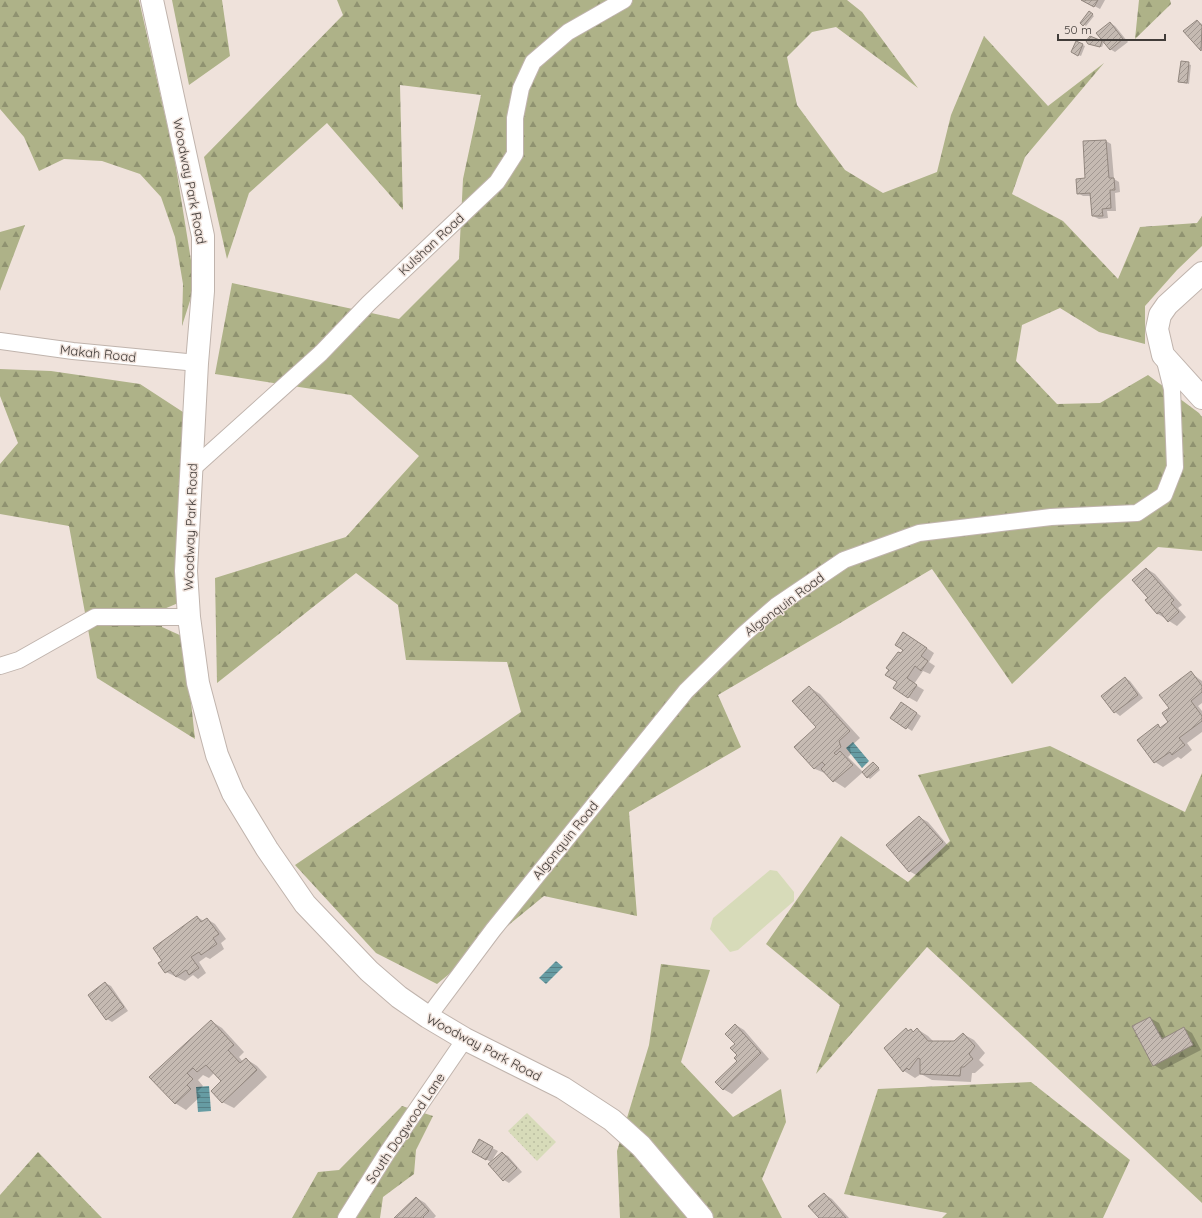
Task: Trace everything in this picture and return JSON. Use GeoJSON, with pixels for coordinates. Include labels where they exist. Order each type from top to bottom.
{"type":"FeatureCollection","features":[{"type":"Feature","properties":{"kind":"street","name":"Woodway Park Road"},"geometry":{"type":"LineString","coordinates":[[152,0],[202,236],[203,291],[197,363],[186,571],[189,617],[198,683],[217,755],[233,793],[265,845],[305,904],[369,971],[399,997],[428,1017],[465,1039],[563,1088],[612,1120],[641,1146],[702,1218]]}},
{"type":"Feature","properties":{"kind":"street","name":"Kulshan Road"},"geometry":{"type":"LineString","coordinates":[[191,470],[322,353],[369,303],[497,182],[515,154],[515,118],[519,95],[533,62],[568,32],[624,0]]}},
{"type":"Feature","properties":{"kind":"street"},"geometry":{"type":"LineString","coordinates":[[1202,273],[1167,305],[1160,315],[1157,329],[1163,355],[1202,398]]}},
{"type":"Feature","properties":{"kind":"street","name":"Makah Road"},"geometry":{"type":"LineString","coordinates":[[0,341],[73,351],[197,363]]}},
{"type":"Feature","properties":{"kind":"street","name":"Algonquin Road"},"geometry":{"type":"LineString","coordinates":[[428,1017],[512,906],[686,691],[744,634],[776,606],[844,560],[919,533],[1051,517],[1137,513],[1164,495],[1175,467],[1172,389],[1163,355]]}},
{"type":"Feature","properties":{"kind":"street"},"geometry":{"type":"LineString","coordinates":[[0,666],[19,660],[95,617],[189,617]]}},
{"type":"Feature","properties":{"kind":"street","name":"South Dogwood Lane"},"geometry":{"type":"LineString","coordinates":[[346,1218],[387,1153],[465,1039]]}},
{"type":"Feature","properties":{"kind":"green space"},"geometry":{"type":"Polygon","coordinates":[[[0,0],[139,0],[174,155],[195,285],[182,326],[183,284],[175,237],[161,197],[140,174],[102,161],[64,159],[39,171],[24,137],[0,109],[0,0]]]}},
{"type":"Feature","properties":{"kind":"green space"},"geometry":{"type":"Polygon","coordinates":[[[172,0],[222,0],[230,56],[189,85],[172,0]]]}},
{"type":"Feature","properties":{"kind":"green space"},"geometry":{"type":"Polygon","coordinates":[[[337,0],[847,0],[862,12],[918,88],[836,27],[812,32],[787,57],[797,105],[845,170],[883,193],[937,172],[951,115],[984,36],[1048,106],[1104,63],[1025,157],[1012,194],[1063,221],[1118,279],[1140,227],[1197,223],[1202,216],[1202,246],[1177,270],[1145,306],[1145,344],[1099,332],[1060,308],[1022,325],[1016,361],[1057,404],[1100,403],[1148,375],[1199,413],[1202,417],[1202,551],[1158,547],[1012,684],[932,569],[718,695],[741,747],[629,812],[637,916],[544,896],[437,984],[376,953],[295,865],[521,712],[507,662],[406,660],[398,605],[356,573],[217,683],[215,578],[346,537],[419,456],[351,395],[215,374],[232,283],[399,319],[459,259],[463,179],[481,95],[400,85],[403,210],[327,123],[249,193],[227,259],[204,157],[343,15],[337,0]]]}},
{"type":"Feature","properties":{"kind":"green space"},"geometry":{"type":"Polygon","coordinates":[[[1139,0],[1170,0],[1171,4],[1135,39],[1139,0]]]}},
{"type":"Feature","properties":{"kind":"green space"},"geometry":{"type":"Polygon","coordinates":[[[25,225],[0,291],[0,232],[25,225]]]}},
{"type":"Feature","properties":{"kind":"green space"},"geometry":{"type":"Polygon","coordinates":[[[0,369],[51,371],[140,384],[186,414],[183,601],[164,609],[162,627],[184,637],[195,739],[97,678],[69,526],[0,514],[0,464],[18,443],[0,396],[0,369]]]}},
{"type":"Feature","properties":{"kind":"green space"},"geometry":{"type":"Polygon","coordinates":[[[1050,746],[1185,812],[1202,773],[1202,1203],[927,947],[816,1074],[840,1005],[766,944],[841,836],[908,882],[950,841],[918,775],[1050,746]]]}},
{"type":"Feature","properties":{"kind":"green space"},"geometry":{"type":"Polygon","coordinates":[[[770,870],[777,871],[794,892],[794,901],[738,950],[730,952],[710,929],[713,918],[770,870]]]}},
{"type":"Feature","properties":{"kind":"green space"},"geometry":{"type":"Polygon","coordinates":[[[661,964],[710,970],[681,1062],[733,1117],[781,1089],[786,1122],[762,1179],[782,1218],[620,1218],[617,1151],[649,1045],[661,964]]]}},
{"type":"Feature","properties":{"kind":"green space"},"geometry":{"type":"Polygon","coordinates":[[[1031,1082],[1130,1160],[1103,1218],[942,1218],[947,1213],[844,1194],[878,1089],[1031,1082]]]}},
{"type":"Feature","properties":{"kind":"green space"},"geometry":{"type":"Polygon","coordinates":[[[402,1106],[433,1116],[416,1150],[414,1174],[383,1197],[380,1218],[292,1218],[318,1172],[339,1170],[402,1106]]]}},
{"type":"Feature","properties":{"kind":"green space"},"geometry":{"type":"Polygon","coordinates":[[[527,1113],[556,1142],[537,1161],[508,1131],[527,1113]]]}},
{"type":"Feature","properties":{"kind":"green space"},"geometry":{"type":"Polygon","coordinates":[[[38,1152],[102,1218],[0,1218],[0,1195],[38,1152]]]}},
{"type":"Feature","properties":{"kind":"water"},"geometry":{"type":"Polygon","coordinates":[[[853,742],[869,761],[862,768],[846,748],[853,742]]]}},
{"type":"Feature","properties":{"kind":"water"},"geometry":{"type":"Polygon","coordinates":[[[556,961],[563,967],[546,984],[539,978],[556,961]]]}},
{"type":"Feature","properties":{"kind":"water"},"geometry":{"type":"Polygon","coordinates":[[[209,1086],[211,1111],[198,1112],[196,1087],[209,1086]]]}},
{"type":"Feature","properties":{"kind":"building"},"geometry":{"type":"Polygon","coordinates":[[[1081,0],[1098,0],[1094,7],[1081,0]]]}},
{"type":"Feature","properties":{"kind":"building"},"geometry":{"type":"Polygon","coordinates":[[[1089,11],[1093,14],[1083,26],[1080,23],[1089,11]]]}},
{"type":"Feature","properties":{"kind":"building"},"geometry":{"type":"Polygon","coordinates":[[[1197,20],[1202,26],[1201,51],[1183,31],[1197,20]]]}},
{"type":"Feature","properties":{"kind":"building"},"geometry":{"type":"Polygon","coordinates":[[[1110,22],[1123,39],[1110,50],[1096,33],[1110,22]]]}},
{"type":"Feature","properties":{"kind":"building"},"geometry":{"type":"Polygon","coordinates":[[[1090,36],[1102,41],[1100,47],[1088,44],[1086,41],[1090,36]]]}},
{"type":"Feature","properties":{"kind":"building"},"geometry":{"type":"Polygon","coordinates":[[[1076,41],[1083,44],[1078,56],[1071,52],[1076,41]]]}},
{"type":"Feature","properties":{"kind":"building"},"geometry":{"type":"Polygon","coordinates":[[[1181,61],[1189,62],[1187,83],[1178,82],[1181,61]]]}},
{"type":"Feature","properties":{"kind":"building"},"geometry":{"type":"Polygon","coordinates":[[[1106,140],[1109,178],[1114,178],[1115,190],[1110,190],[1111,208],[1102,209],[1103,216],[1092,216],[1090,193],[1077,194],[1076,179],[1085,178],[1083,141],[1106,140]]]}},
{"type":"Feature","properties":{"kind":"building"},"geometry":{"type":"Polygon","coordinates":[[[1146,568],[1174,600],[1171,603],[1179,612],[1168,622],[1160,612],[1157,614],[1145,600],[1148,598],[1132,580],[1146,568]]]}},
{"type":"Feature","properties":{"kind":"building"},"geometry":{"type":"Polygon","coordinates":[[[903,632],[927,648],[921,656],[928,661],[921,671],[915,666],[907,678],[917,685],[908,698],[893,688],[897,682],[885,675],[889,670],[886,668],[898,652],[901,653],[903,650],[895,645],[903,632]]]}},
{"type":"Feature","properties":{"kind":"building"},"geometry":{"type":"Polygon","coordinates":[[[1191,671],[1202,686],[1202,692],[1191,701],[1202,716],[1202,721],[1179,738],[1185,745],[1172,755],[1170,752],[1154,763],[1137,740],[1158,724],[1160,728],[1168,722],[1162,713],[1169,708],[1159,695],[1191,671]]]}},
{"type":"Feature","properties":{"kind":"building"},"geometry":{"type":"Polygon","coordinates":[[[1125,677],[1138,695],[1114,713],[1101,696],[1125,677]]]}},
{"type":"Feature","properties":{"kind":"building"},"geometry":{"type":"Polygon","coordinates":[[[809,686],[850,731],[839,741],[841,747],[834,753],[836,755],[840,751],[853,765],[833,782],[821,769],[825,765],[822,762],[814,769],[794,747],[816,727],[792,701],[809,686]]]}},
{"type":"Feature","properties":{"kind":"building"},"geometry":{"type":"Polygon","coordinates":[[[901,702],[917,713],[906,729],[890,718],[901,702]]]}},
{"type":"Feature","properties":{"kind":"building"},"geometry":{"type":"Polygon","coordinates":[[[873,762],[879,768],[867,778],[862,772],[873,762]]]}},
{"type":"Feature","properties":{"kind":"building"},"geometry":{"type":"Polygon","coordinates":[[[919,816],[943,842],[909,872],[886,845],[919,816]]]}},
{"type":"Feature","properties":{"kind":"building"},"geometry":{"type":"Polygon","coordinates":[[[197,916],[201,922],[207,918],[219,934],[213,938],[217,944],[201,955],[199,952],[191,957],[199,968],[189,975],[186,970],[176,977],[170,970],[165,973],[158,963],[162,961],[153,948],[197,916]]]}},
{"type":"Feature","properties":{"kind":"building"},"geometry":{"type":"Polygon","coordinates":[[[105,982],[124,1007],[106,1020],[88,995],[105,982]]]}},
{"type":"Feature","properties":{"kind":"building"},"geometry":{"type":"Polygon","coordinates":[[[1150,1017],[1162,1039],[1184,1027],[1193,1045],[1153,1066],[1132,1026],[1150,1017]]]}},
{"type":"Feature","properties":{"kind":"building"},"geometry":{"type":"Polygon","coordinates":[[[211,1020],[234,1045],[228,1050],[240,1063],[246,1058],[257,1070],[222,1103],[211,1091],[221,1081],[206,1065],[197,1072],[193,1068],[187,1073],[193,1079],[187,1085],[191,1089],[175,1104],[149,1077],[211,1020]]]}},
{"type":"Feature","properties":{"kind":"building"},"geometry":{"type":"Polygon","coordinates":[[[735,1024],[761,1053],[723,1090],[715,1082],[737,1061],[734,1058],[737,1055],[730,1048],[735,1044],[725,1034],[735,1024]]]}},
{"type":"Feature","properties":{"kind":"building"},"geometry":{"type":"Polygon","coordinates":[[[906,1028],[908,1031],[911,1029],[913,1032],[917,1028],[928,1041],[954,1041],[963,1033],[975,1046],[969,1054],[973,1059],[964,1067],[961,1067],[960,1076],[920,1074],[920,1059],[918,1058],[909,1070],[907,1068],[903,1072],[884,1048],[906,1028]]]}},
{"type":"Feature","properties":{"kind":"building"},"geometry":{"type":"Polygon","coordinates":[[[479,1139],[493,1147],[486,1160],[472,1152],[479,1139]]]}},
{"type":"Feature","properties":{"kind":"building"},"geometry":{"type":"Polygon","coordinates":[[[502,1152],[517,1168],[503,1181],[488,1164],[502,1152]]]}},
{"type":"Feature","properties":{"kind":"building"},"geometry":{"type":"Polygon","coordinates":[[[824,1193],[846,1218],[819,1218],[808,1206],[824,1193]]]}},
{"type":"Feature","properties":{"kind":"building"},"geometry":{"type":"Polygon","coordinates":[[[416,1197],[429,1211],[423,1217],[424,1218],[394,1218],[416,1197]]]}}]}
